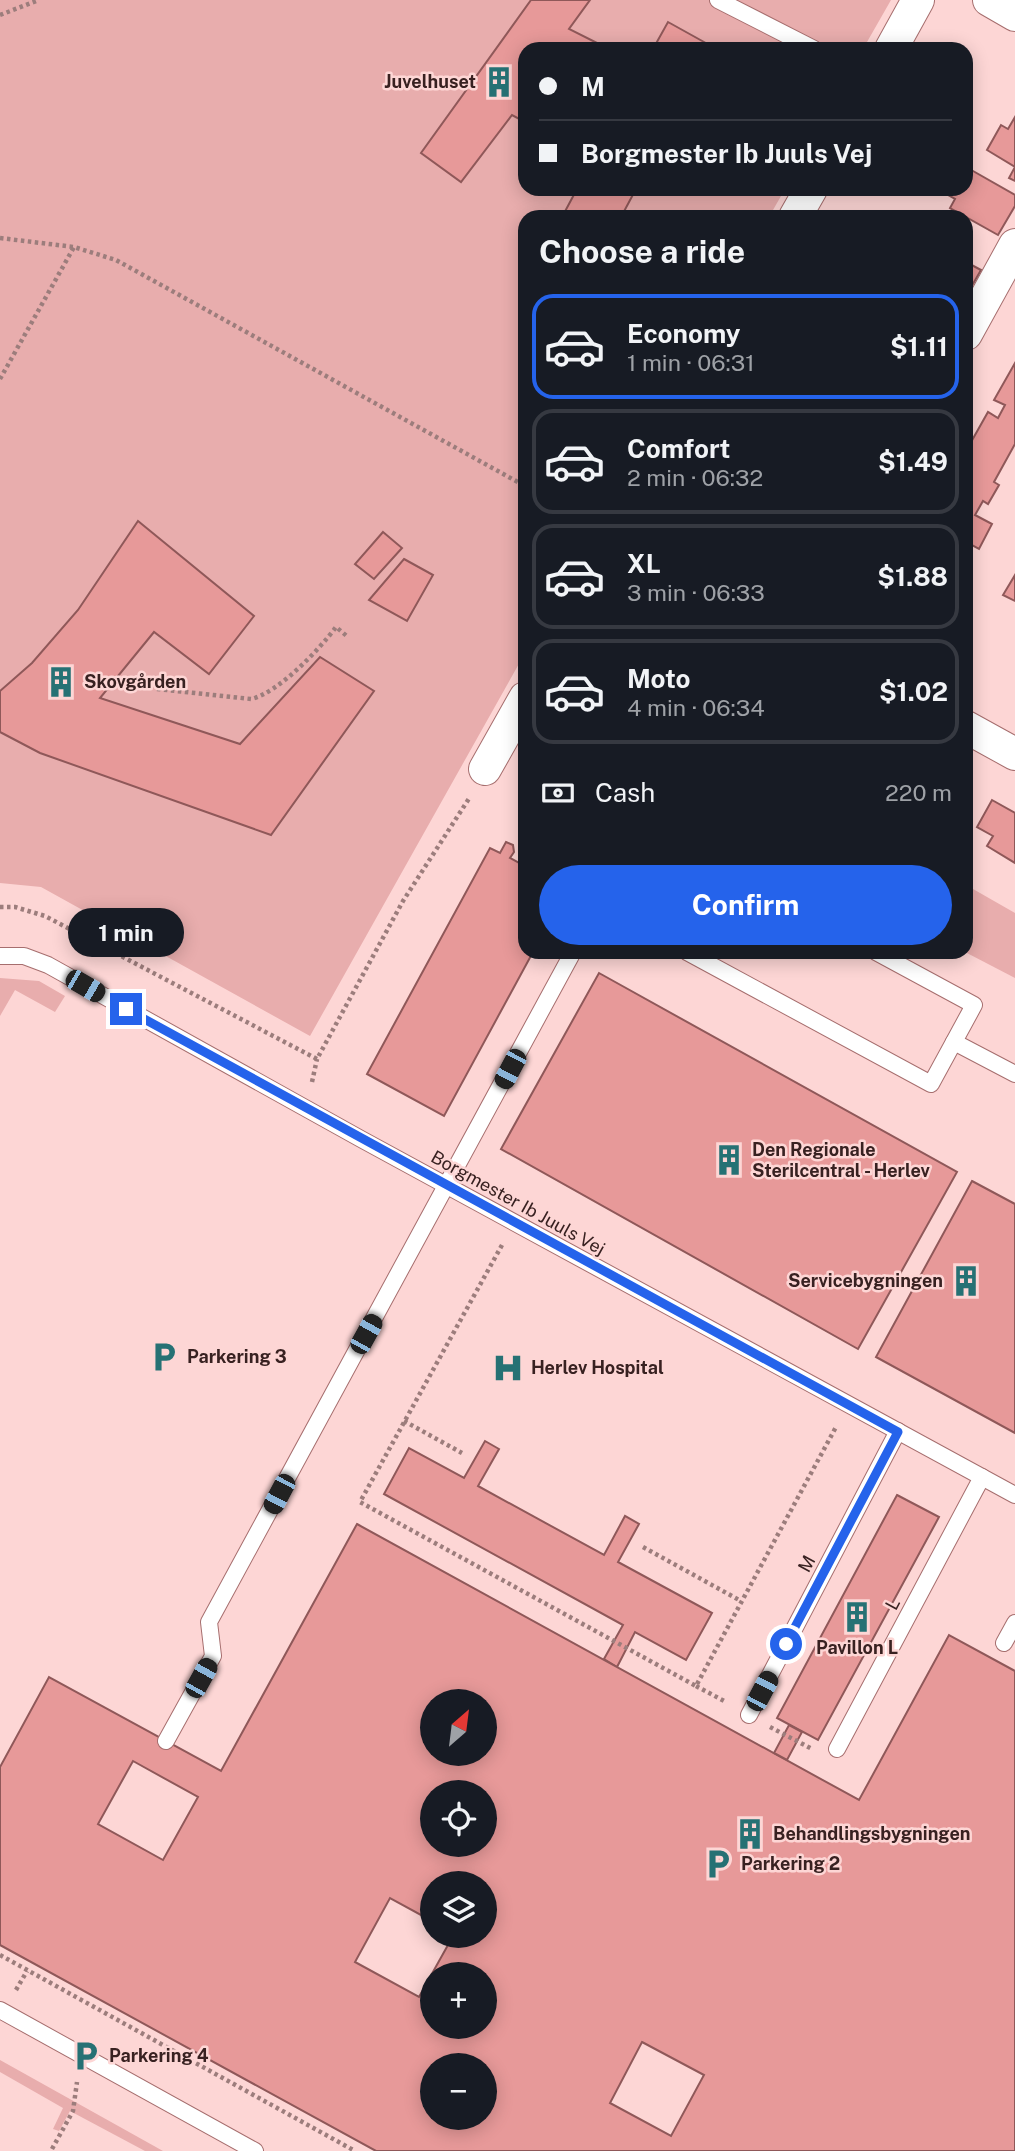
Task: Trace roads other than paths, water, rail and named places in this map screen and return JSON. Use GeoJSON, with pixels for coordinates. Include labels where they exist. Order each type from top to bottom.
{"type":"FeatureCollection","features":[{"type":"Feature","properties":{"kind":"street"},"geometry":{"type":"LineString","coordinates":[[895,42],[918,0]]}},
{"type":"Feature","properties":{"kind":"street"},"geometry":{"type":"LineString","coordinates":[[989,0],[1015,15]]}},
{"type":"Feature","properties":{"kind":"street"},"geometry":{"type":"LineString","coordinates":[[973,321],[1015,244]]}},
{"type":"Feature","properties":{"kind":"street"},"geometry":{"type":"LineString","coordinates":[[485,769],[518,710]]}},
{"type":"Feature","properties":{"kind":"street"},"geometry":{"type":"LineString","coordinates":[[973,731],[1015,754]]}},
{"type":"Feature","properties":{"kind":"lane"},"geometry":{"type":"LineString","coordinates":[[718,0],[800,42]]}},
{"type":"Feature","properties":{"kind":"lane","name":"Borgmester Ib Juuls Vej"},"geometry":{"type":"LineString","coordinates":[[0,956],[24,956],[48,965],[514,1223],[1015,1495]]}},
{"type":"Feature","properties":{"kind":"lane"},"geometry":{"type":"LineString","coordinates":[[166,1741],[213,1656],[209,1622],[569,959]]}},
{"type":"Feature","properties":{"kind":"lane"},"geometry":{"type":"LineString","coordinates":[[700,959],[932,1084],[974,1005],[889,959]]}},
{"type":"Feature","properties":{"kind":"lane"},"geometry":{"type":"LineString","coordinates":[[954,1042],[1015,1074]]}},
{"type":"Feature","properties":{"kind":"lane","name":"M"},"geometry":{"type":"LineString","coordinates":[[749,1715],[898,1432]]}},
{"type":"Feature","properties":{"kind":"lane","name":"L"},"geometry":{"type":"LineString","coordinates":[[837,1749],[982,1477]]}},
{"type":"Feature","properties":{"kind":"lane"},"geometry":{"type":"LineString","coordinates":[[1004,1643],[1015,1623]]}},
{"type":"Feature","properties":{"kind":"lane"},"geometry":{"type":"LineString","coordinates":[[0,2010],[255,2151]]}},
{"type":"Feature","properties":{"kind":"place","name":"Juvelhuset"},"geometry":{"type":"Point","coordinates":[499,82]}},
{"type":"Feature","properties":{"kind":"place","name":"Skovgården"},"geometry":{"type":"Point","coordinates":[61,682]}},
{"type":"Feature","properties":{"kind":"place","name":"Den Regionale Sterilcentral - Herlev"},"geometry":{"type":"Point","coordinates":[729,1160]}},
{"type":"Feature","properties":{"kind":"place","name":"Servicebygningen"},"geometry":{"type":"Point","coordinates":[966,1281]}},
{"type":"Feature","properties":{"kind":"place","name":"Parkering 3"},"geometry":{"type":"Point","coordinates":[164,1357]}},
{"type":"Feature","properties":{"kind":"place","name":"Herlev Hospital"},"geometry":{"type":"Point","coordinates":[508,1368]}},
{"type":"Feature","properties":{"kind":"place","name":"Pavillon L"},"geometry":{"type":"Point","coordinates":[857,1617]}},
{"type":"Feature","properties":{"kind":"place","name":"Behandlingsbygningen"},"geometry":{"type":"Point","coordinates":[750,1834]}},
{"type":"Feature","properties":{"kind":"place","name":"Parkering 2"},"geometry":{"type":"Point","coordinates":[718,1864]}},
{"type":"Feature","properties":{"kind":"place","name":"Parkering 4"},"geometry":{"type":"Point","coordinates":[86,2056]}}]}
